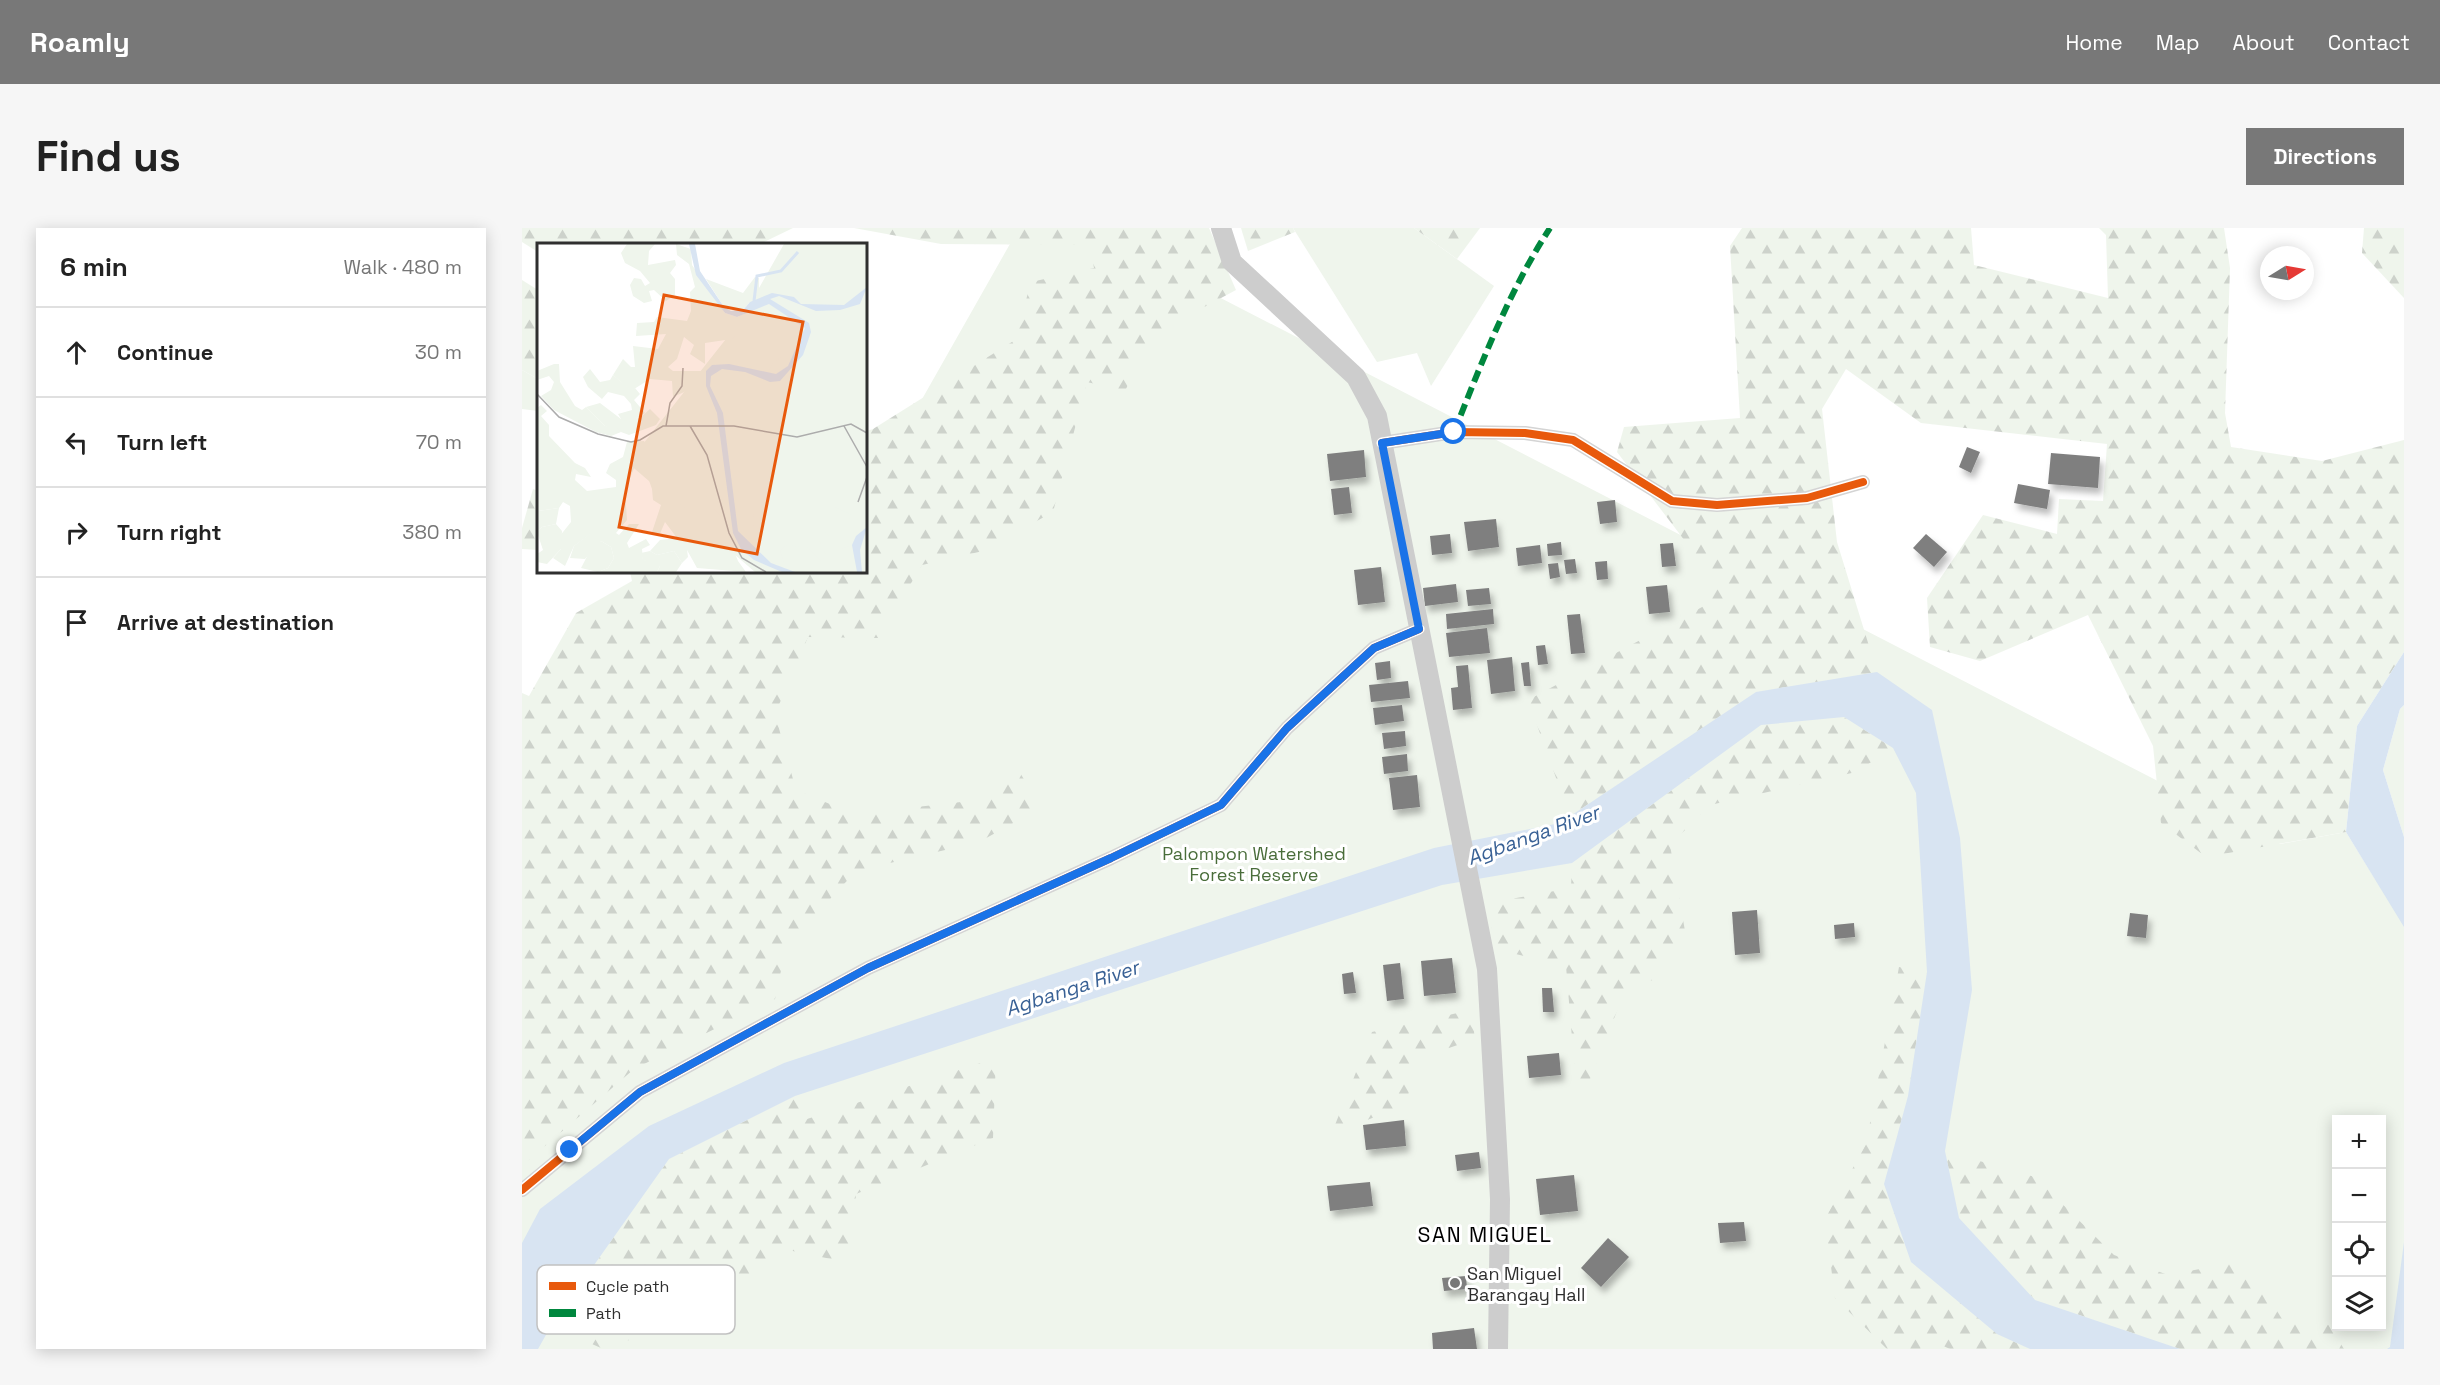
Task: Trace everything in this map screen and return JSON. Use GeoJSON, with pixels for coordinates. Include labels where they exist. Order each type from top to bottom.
{"type":"FeatureCollection","features":[{"type":"Feature","properties":{"kind":"main road"},"geometry":{"type":"LineString","coordinates":[[1221,228],[1232,261],[1356,377],[1377,416],[1488,969],[1500,1199],[1498,1349]]}},
{"type":"Feature","properties":{"kind":"street"},"geometry":{"type":"LineString","coordinates":[[1382,443],[1454,432],[1525,434],[1573,440],[1672,501],[1706,504],[1807,498],[1863,482]]}},
{"type":"Feature","properties":{"kind":"street"},"geometry":{"type":"LineString","coordinates":[[522,1191],[640,1092],[868,968],[1111,858],[1221,805],[1287,728],[1374,648],[1419,629]]}},
{"type":"Feature","properties":{"kind":"green space"},"geometry":{"type":"Polygon","coordinates":[[[522,228],[793,228],[762,243],[537,243],[537,251],[522,242],[522,228]]]}},
{"type":"Feature","properties":{"kind":"green space"},"geometry":{"type":"Polygon","coordinates":[[[854,228],[1209,228],[1236,290],[1152,335],[1125,391],[1087,382],[1053,512],[983,551],[922,565],[878,638],[808,637],[775,714],[796,790],[854,814],[979,800],[1019,771],[1041,808],[979,842],[856,871],[786,947],[775,999],[634,1069],[522,1166],[522,693],[529,696],[576,613],[632,581],[630,573],[867,573],[867,431],[1015,340],[1031,282],[1094,268],[1090,245],[941,244],[854,228]]]}},
{"type":"Feature","properties":{"kind":"green space","name":"Palompon Watershed Forest Reserve"},"geometry":{"type":"Polygon","coordinates":[[[1019,228],[1085,228],[2280,844],[2346,832],[2375,879],[2404,889],[2404,1349],[522,1349],[522,1102],[823,573],[867,573],[867,496],[1019,228]]]}},
{"type":"Feature","properties":{"kind":"green space"},"geometry":{"type":"Polygon","coordinates":[[[1241,228],[1293,228],[1295,232],[1248,251],[1241,228]]]}},
{"type":"Feature","properties":{"kind":"green space"},"geometry":{"type":"Polygon","coordinates":[[[1293,228],[1414,228],[1494,286],[1431,386],[1417,353],[1377,362],[1293,228]]]}},
{"type":"Feature","properties":{"kind":"green space"},"geometry":{"type":"Polygon","coordinates":[[[1414,228],[1480,228],[1457,259],[1414,228]]]}},
{"type":"Feature","properties":{"kind":"green space"},"geometry":{"type":"Polygon","coordinates":[[[1742,228],[1971,228],[1974,265],[2108,298],[2106,235],[2099,228],[2224,228],[2230,268],[2225,413],[2231,447],[2322,461],[2404,440],[2404,652],[2357,726],[2346,832],[2206,857],[2161,823],[2153,746],[2088,615],[1980,661],[1930,647],[1927,598],[1983,515],[2057,534],[2059,499],[2103,501],[2107,444],[1921,423],[1846,369],[1822,409],[1837,542],[1877,672],[1756,692],[1560,823],[1564,800],[1528,700],[1704,606],[1714,579],[1617,452],[1624,427],[1740,418],[1730,246],[1742,228]]]}},
{"type":"Feature","properties":{"kind":"green space"},"geometry":{"type":"Polygon","coordinates":[[[2364,228],[2404,228],[2404,298],[2362,253],[2364,228]]]}},
{"type":"Feature","properties":{"kind":"green space"},"geometry":{"type":"Polygon","coordinates":[[[522,280],[537,289],[537,378],[522,370],[522,280]]]}},
{"type":"Feature","properties":{"kind":"green space"},"geometry":{"type":"Polygon","coordinates":[[[522,370],[537,378],[537,411],[522,409],[522,370]]]}},
{"type":"Feature","properties":{"kind":"green space"},"geometry":{"type":"Polygon","coordinates":[[[533,489],[537,491],[537,550],[522,549],[522,528],[533,489]]]}},
{"type":"Feature","properties":{"kind":"green space"},"geometry":{"type":"Polygon","coordinates":[[[2404,705],[2404,837],[2383,770],[2400,709],[2404,705]]]}},
{"type":"Feature","properties":{"kind":"green space"},"geometry":{"type":"Polygon","coordinates":[[[1844,717],[1893,748],[1856,772],[1710,805],[1670,845],[1685,931],[1655,980],[1628,983],[1578,1110],[1566,966],[1495,949],[1488,903],[1571,888],[1572,863],[1761,725],[1844,717]]]}},
{"type":"Feature","properties":{"kind":"green space"},"geometry":{"type":"Polygon","coordinates":[[[1899,967],[1927,972],[1908,1096],[1884,1184],[1997,1334],[2030,1349],[1950,1349],[1930,1340],[1920,1349],[1887,1349],[1835,1298],[1825,1219],[1866,1144],[1899,967]]]}},
{"type":"Feature","properties":{"kind":"green space"},"geometry":{"type":"Polygon","coordinates":[[[1471,1010],[1475,1039],[1417,1059],[1406,1104],[1331,1135],[1372,1032],[1471,1010]]]}},
{"type":"Feature","properties":{"kind":"green space"},"geometry":{"type":"Polygon","coordinates":[[[996,1058],[993,1138],[856,1194],[850,1263],[788,1250],[735,1292],[735,1265],[594,1265],[669,1159],[795,1096],[807,1119],[996,1058]]]}},
{"type":"Feature","properties":{"kind":"green space"},"geometry":{"type":"Polygon","coordinates":[[[1945,1151],[2035,1177],[2114,1255],[2168,1275],[2237,1262],[2267,1295],[2282,1319],[2329,1325],[2344,1349],[2180,1349],[2035,1300],[1959,1218],[1945,1151]]]}},
{"type":"Feature","properties":{"kind":"green space"},"geometry":{"type":"Polygon","coordinates":[[[569,1334],[651,1334],[601,1348],[569,1334]]]}},
{"type":"Feature","properties":{"kind":"water"},"geometry":{"type":"Polygon","coordinates":[[[2404,652],[2404,705],[2400,709],[2383,770],[2404,837],[2404,927],[2346,832],[2357,726],[2404,652]]]}},
{"type":"Feature","properties":{"kind":"water","name":"Agbanga River"},"geometry":{"type":"Polygon","coordinates":[[[1877,672],[1932,710],[1960,838],[1972,990],[1945,1151],[1959,1218],[2035,1300],[2180,1349],[2030,1349],[1997,1334],[1911,1262],[1884,1184],[1908,1096],[1927,972],[1916,793],[1893,748],[1844,717],[1761,725],[1572,863],[1442,885],[795,1096],[669,1159],[594,1265],[537,1265],[537,1334],[546,1334],[538,1349],[522,1349],[522,1243],[540,1209],[649,1126],[784,1063],[1434,848],[1560,823],[1756,692],[1877,672]]]}},
{"type":"Feature","properties":{"kind":"water"},"geometry":{"type":"Polygon","coordinates":[[[2404,1242],[2404,1349],[2387,1349],[2390,1347],[2404,1242]]]}},
{"type":"Feature","properties":{"kind":"building"},"geometry":{"type":"Polygon","coordinates":[[[1967,447],[1980,452],[1971,473],[1959,467],[1967,447]]]}},
{"type":"Feature","properties":{"kind":"building"},"geometry":{"type":"Polygon","coordinates":[[[1364,450],[1366,477],[1330,481],[1327,454],[1364,450]]]}},
{"type":"Feature","properties":{"kind":"building"},"geometry":{"type":"Polygon","coordinates":[[[2051,453],[2100,457],[2098,488],[2048,484],[2051,453]]]}},
{"type":"Feature","properties":{"kind":"building"},"geometry":{"type":"Polygon","coordinates":[[[2018,484],[2050,490],[2047,509],[2014,503],[2018,484]]]}},
{"type":"Feature","properties":{"kind":"building"},"geometry":{"type":"Polygon","coordinates":[[[1349,487],[1352,513],[1334,515],[1331,489],[1349,487]]]}},
{"type":"Feature","properties":{"kind":"building"},"geometry":{"type":"Polygon","coordinates":[[[1615,500],[1617,522],[1600,524],[1597,502],[1615,500]]]}},
{"type":"Feature","properties":{"kind":"building"},"geometry":{"type":"Polygon","coordinates":[[[1496,519],[1499,547],[1468,551],[1464,522],[1496,519]]]}},
{"type":"Feature","properties":{"kind":"building"},"geometry":{"type":"Polygon","coordinates":[[[1450,534],[1452,553],[1432,555],[1430,536],[1450,534]]]}},
{"type":"Feature","properties":{"kind":"building"},"geometry":{"type":"Polygon","coordinates":[[[1926,534],[1947,552],[1934,567],[1913,548],[1926,534]]]}},
{"type":"Feature","properties":{"kind":"building"},"geometry":{"type":"Polygon","coordinates":[[[1561,542],[1562,555],[1548,556],[1547,544],[1561,542]]]}},
{"type":"Feature","properties":{"kind":"building"},"geometry":{"type":"Polygon","coordinates":[[[1673,543],[1676,566],[1662,567],[1660,544],[1673,543]]]}},
{"type":"Feature","properties":{"kind":"building"},"geometry":{"type":"Polygon","coordinates":[[[1540,545],[1542,563],[1518,566],[1516,548],[1540,545]]]}},
{"type":"Feature","properties":{"kind":"building"},"geometry":{"type":"Polygon","coordinates":[[[1575,559],[1577,573],[1566,574],[1564,560],[1575,559]]]}},
{"type":"Feature","properties":{"kind":"building"},"geometry":{"type":"Polygon","coordinates":[[[1607,561],[1608,579],[1597,580],[1595,562],[1607,561]]]}},
{"type":"Feature","properties":{"kind":"building"},"geometry":{"type":"Polygon","coordinates":[[[1558,563],[1560,577],[1550,579],[1548,564],[1558,563]]]}},
{"type":"Feature","properties":{"kind":"building"},"geometry":{"type":"Polygon","coordinates":[[[1381,567],[1385,602],[1358,605],[1354,570],[1381,567]]]}},
{"type":"Feature","properties":{"kind":"building"},"geometry":{"type":"Polygon","coordinates":[[[1456,584],[1458,602],[1425,606],[1423,588],[1456,584]]]}},
{"type":"Feature","properties":{"kind":"building"},"geometry":{"type":"Polygon","coordinates":[[[1667,585],[1670,612],[1649,614],[1646,587],[1667,585]]]}},
{"type":"Feature","properties":{"kind":"building"},"geometry":{"type":"Polygon","coordinates":[[[1489,588],[1491,604],[1468,606],[1466,590],[1489,588]]]}},
{"type":"Feature","properties":{"kind":"building"},"geometry":{"type":"Polygon","coordinates":[[[1493,609],[1494,624],[1447,629],[1446,614],[1493,609]]]}},
{"type":"Feature","properties":{"kind":"building"},"geometry":{"type":"Polygon","coordinates":[[[1580,614],[1585,653],[1571,654],[1567,615],[1580,614]]]}},
{"type":"Feature","properties":{"kind":"building"},"geometry":{"type":"Polygon","coordinates":[[[1487,628],[1490,653],[1449,657],[1446,633],[1487,628]]]}},
{"type":"Feature","properties":{"kind":"building"},"geometry":{"type":"Polygon","coordinates":[[[1545,645],[1548,664],[1538,665],[1536,646],[1545,645]]]}},
{"type":"Feature","properties":{"kind":"building"},"geometry":{"type":"Polygon","coordinates":[[[1512,657],[1515,691],[1491,694],[1487,660],[1512,657]]]}},
{"type":"Feature","properties":{"kind":"building"},"geometry":{"type":"Polygon","coordinates":[[[1390,661],[1391,678],[1377,680],[1375,663],[1390,661]]]}},
{"type":"Feature","properties":{"kind":"building"},"geometry":{"type":"Polygon","coordinates":[[[1529,662],[1531,686],[1524,686],[1521,663],[1529,662]]]}},
{"type":"Feature","properties":{"kind":"building"},"geometry":{"type":"Polygon","coordinates":[[[1468,665],[1472,708],[1453,710],[1451,688],[1458,687],[1456,666],[1468,665]]]}},
{"type":"Feature","properties":{"kind":"building"},"geometry":{"type":"Polygon","coordinates":[[[1408,681],[1410,698],[1371,702],[1369,685],[1408,681]]]}},
{"type":"Feature","properties":{"kind":"building"},"geometry":{"type":"Polygon","coordinates":[[[1402,705],[1404,721],[1375,725],[1373,708],[1402,705]]]}},
{"type":"Feature","properties":{"kind":"building"},"geometry":{"type":"Polygon","coordinates":[[[1405,731],[1406,746],[1384,749],[1382,733],[1405,731]]]}},
{"type":"Feature","properties":{"kind":"building"},"geometry":{"type":"Polygon","coordinates":[[[1407,754],[1408,771],[1384,774],[1382,757],[1407,754]]]}},
{"type":"Feature","properties":{"kind":"building"},"geometry":{"type":"Polygon","coordinates":[[[1417,775],[1420,807],[1393,810],[1389,778],[1417,775]]]}},
{"type":"Feature","properties":{"kind":"building"},"geometry":{"type":"Polygon","coordinates":[[[1757,910],[1760,953],[1735,955],[1732,912],[1757,910]]]}},
{"type":"Feature","properties":{"kind":"building"},"geometry":{"type":"Polygon","coordinates":[[[2130,913],[2148,915],[2146,938],[2127,936],[2130,913]]]}},
{"type":"Feature","properties":{"kind":"building"},"geometry":{"type":"Polygon","coordinates":[[[1854,923],[1855,937],[1835,939],[1834,925],[1854,923]]]}},
{"type":"Feature","properties":{"kind":"building"},"geometry":{"type":"Polygon","coordinates":[[[1452,958],[1456,993],[1424,996],[1421,961],[1452,958]]]}},
{"type":"Feature","properties":{"kind":"building"},"geometry":{"type":"Polygon","coordinates":[[[1400,963],[1404,999],[1387,1001],[1383,965],[1400,963]]]}},
{"type":"Feature","properties":{"kind":"building"},"geometry":{"type":"Polygon","coordinates":[[[1353,972],[1356,993],[1344,994],[1342,974],[1353,972]]]}},
{"type":"Feature","properties":{"kind":"building"},"geometry":{"type":"Polygon","coordinates":[[[1542,988],[1552,988],[1554,1012],[1543,1012],[1542,988]]]}},
{"type":"Feature","properties":{"kind":"building"},"geometry":{"type":"Polygon","coordinates":[[[1559,1053],[1561,1075],[1529,1078],[1527,1056],[1559,1053]]]}},
{"type":"Feature","properties":{"kind":"building"},"geometry":{"type":"Polygon","coordinates":[[[1404,1120],[1406,1146],[1366,1150],[1363,1125],[1404,1120]]]}},
{"type":"Feature","properties":{"kind":"building"},"geometry":{"type":"Polygon","coordinates":[[[1479,1152],[1481,1168],[1457,1171],[1455,1155],[1479,1152]]]}},
{"type":"Feature","properties":{"kind":"building"},"geometry":{"type":"Polygon","coordinates":[[[1574,1175],[1578,1211],[1540,1215],[1536,1179],[1574,1175]]]}},
{"type":"Feature","properties":{"kind":"building"},"geometry":{"type":"Polygon","coordinates":[[[1370,1182],[1373,1206],[1330,1211],[1327,1186],[1370,1182]]]}},
{"type":"Feature","properties":{"kind":"building"},"geometry":{"type":"Polygon","coordinates":[[[1744,1222],[1746,1241],[1720,1243],[1718,1223],[1744,1222]]]}},
{"type":"Feature","properties":{"kind":"building"},"geometry":{"type":"Polygon","coordinates":[[[1608,1238],[1629,1257],[1601,1287],[1581,1268],[1608,1238]]]}},
{"type":"Feature","properties":{"kind":"building","name":"San Miguel Barangay Hall"},"geometry":{"type":"Polygon","coordinates":[[[1466,1276],[1467,1289],[1444,1291],[1442,1278],[1466,1276]]]}},
{"type":"Feature","properties":{"kind":"building"},"geometry":{"type":"Polygon","coordinates":[[[1474,1328],[1477,1349],[1433,1349],[1432,1333],[1474,1328]]]}},
{"type":"Feature","properties":{"kind":"marked path"},"geometry":{"type":"LineString","coordinates":[[1454,432],[1509,302],[1550,228]]}},
{"type":"Feature","properties":{"kind":"cycle path"},"geometry":{"type":"LineString","coordinates":[[1382,443],[1454,432],[1525,433],[1573,440],[1672,501],[1717,505],[1807,498],[1863,482]]}},
{"type":"Feature","properties":{"kind":"cycle path"},"geometry":{"type":"LineString","coordinates":[[522,1190],[640,1092],[868,968],[1111,858],[1221,805],[1287,728],[1374,648],[1419,629]]}},
{"type":"Feature","properties":{"kind":"place","name":"San Miguel Barangay Hall"},"geometry":{"type":"Point","coordinates":[1455,1283]}},
{"type":"Feature","properties":{"kind":"district","name":"SAN MIGUEL"},"geometry":{"type":"Point","coordinates":[1485,1234]}},
{"type":"Feature","properties":{"kind":"route"},"geometry":{"type":"LineString","coordinates":[[570,1150],[640,1092],[868,968],[1111,858],[1221,805],[1287,728],[1374,648],[1419,629],[1414,593],[1382,443],[1454,432]]}}]}
